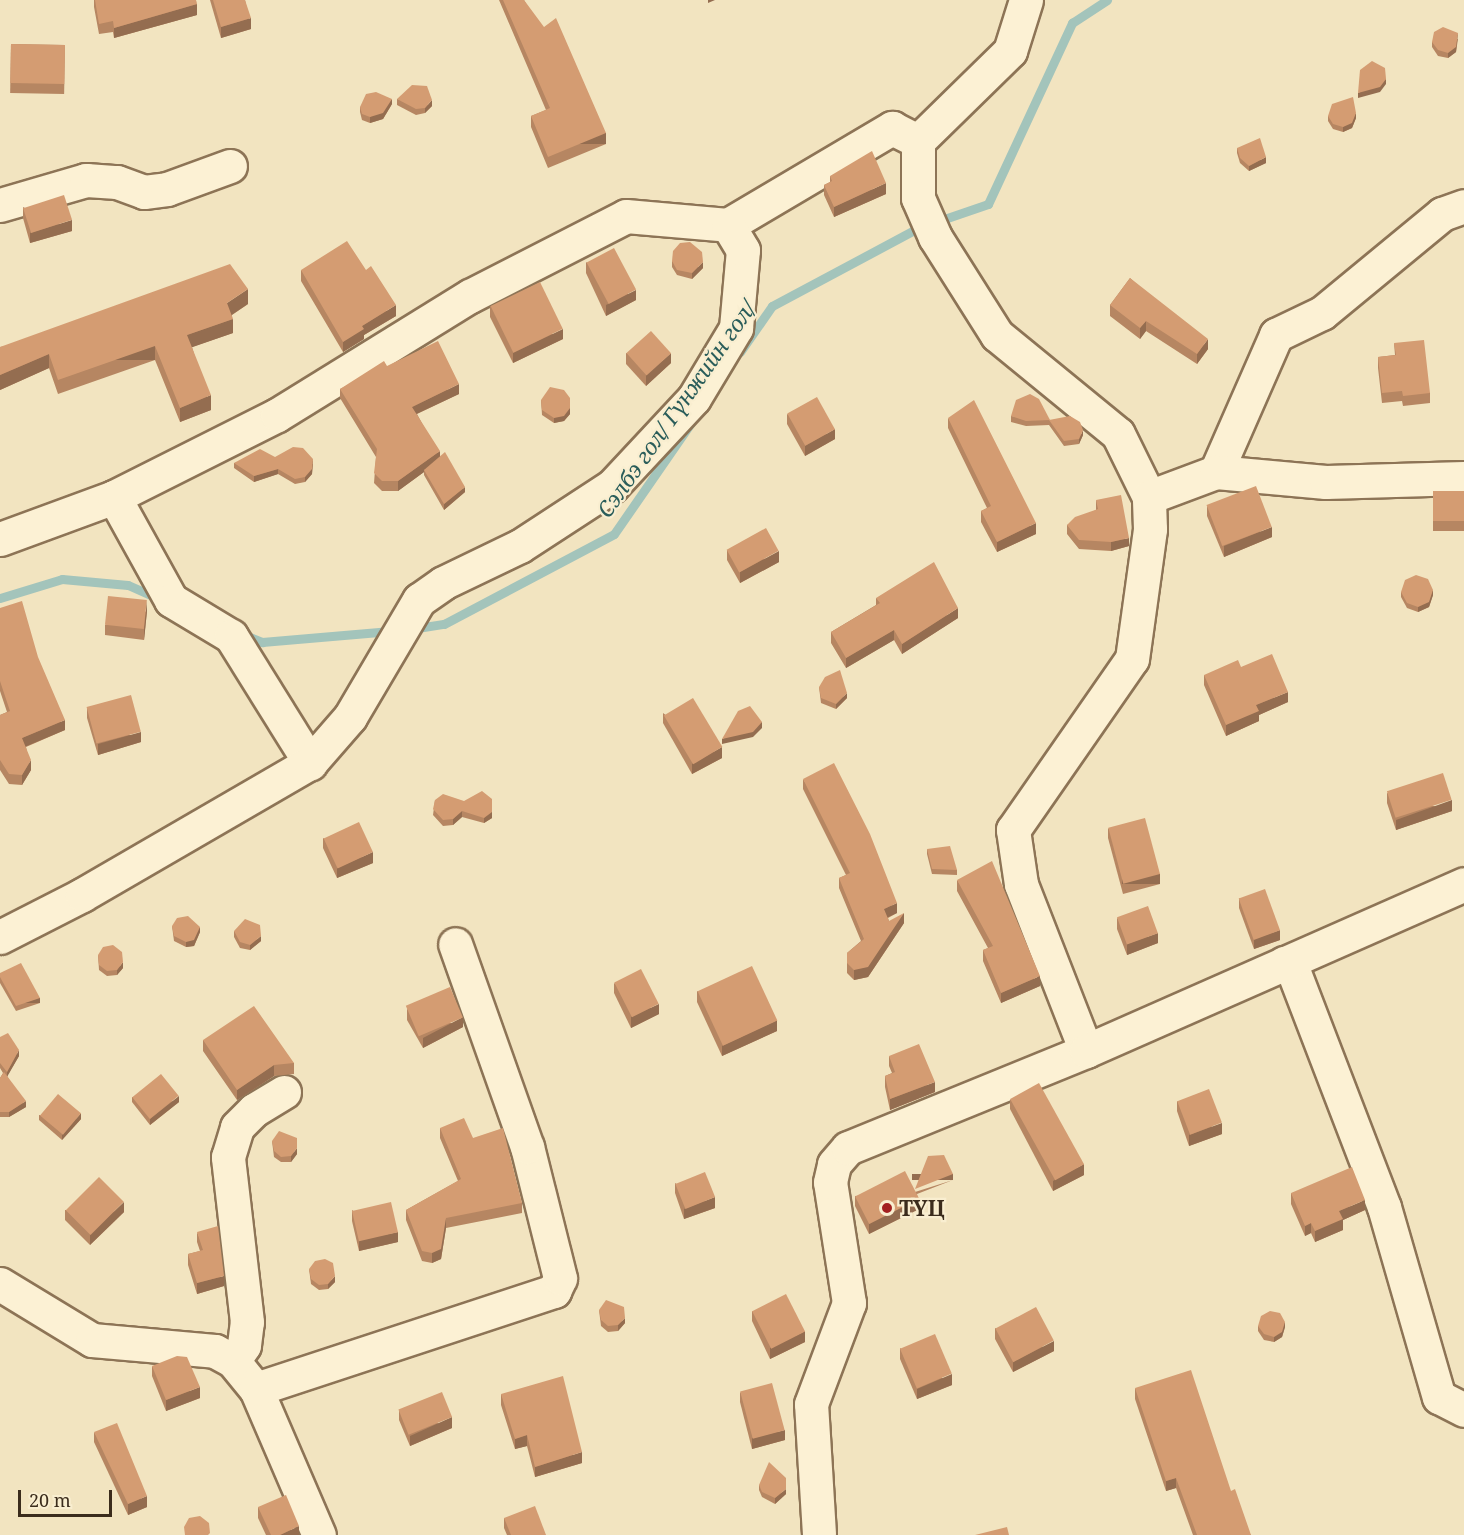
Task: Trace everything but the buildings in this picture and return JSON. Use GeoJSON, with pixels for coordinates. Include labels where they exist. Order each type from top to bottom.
{"type":"FeatureCollection","features":[{"type":"Feature","properties":{"kind":"street"},"geometry":{"type":"LineString","coordinates":[[1026,0],[1010,51],[918,141],[918,198],[935,237],[997,335],[1118,434],[1149,497],[1150,529],[1132,659],[1013,830],[1021,884],[1086,1051]]}},
{"type":"Feature","properties":{"kind":"street"},"geometry":{"type":"LineString","coordinates":[[0,539],[114,497],[277,415],[470,296],[626,216],[728,225],[892,128],[918,141]]}},
{"type":"Feature","properties":{"kind":"street"},"geometry":{"type":"LineString","coordinates":[[0,205],[86,180],[117,182],[144,192],[167,189],[230,166]]}},
{"type":"Feature","properties":{"kind":"street"},"geometry":{"type":"LineString","coordinates":[[1216,472],[1276,335],[1322,313],[1442,214],[1464,206]]}},
{"type":"Feature","properties":{"kind":"street"},"geometry":{"type":"LineString","coordinates":[[0,937],[82,895],[310,763],[350,717],[419,600],[443,583],[520,546],[612,486],[694,398],[736,328],[743,250],[728,225]]}},
{"type":"Feature","properties":{"kind":"street"},"geometry":{"type":"LineString","coordinates":[[1149,497],[1216,472],[1326,482],[1464,478]]}},
{"type":"Feature","properties":{"kind":"street"},"geometry":{"type":"LineString","coordinates":[[114,497],[171,600],[231,636],[310,763]]}},
{"type":"Feature","properties":{"kind":"street"},"geometry":{"type":"LineString","coordinates":[[819,1535],[811,1404],[849,1303],[830,1182],[834,1164],[848,1148],[1086,1051],[1464,884]]}},
{"type":"Feature","properties":{"kind":"street"},"geometry":{"type":"LineString","coordinates":[[255,1389],[555,1291],[560,1278],[527,1147],[455,944]]}},
{"type":"Feature","properties":{"kind":"street"},"geometry":{"type":"LineString","coordinates":[[1284,963],[1293,970],[1384,1207],[1439,1397],[1464,1410]]}},
{"type":"Feature","properties":{"kind":"street"},"geometry":{"type":"LineString","coordinates":[[234,1361],[244,1345],[247,1322],[228,1157],[237,1128],[254,1110],[284,1092]]}},
{"type":"Feature","properties":{"kind":"street"},"geometry":{"type":"LineString","coordinates":[[0,1284],[92,1340],[215,1352],[234,1361],[255,1389],[320,1535]]}},
{"type":"Feature","properties":{"kind":"waterway","name":"Сэлбэ гол/ Гүнжийн гол/"},"geometry":{"type":"LineString","coordinates":[[740,352],[772,306],[918,228],[988,204],[1072,23],[1107,0]]}},
{"type":"Feature","properties":{"kind":"waterway","name":"Сэлбэ гол/ Гүнжийн гол/"},"geometry":{"type":"LineString","coordinates":[[411,629],[444,624],[614,534],[691,423]]}},
{"type":"Feature","properties":{"kind":"waterway"},"geometry":{"type":"LineString","coordinates":[[0,598],[62,579],[128,585],[160,599]]}},
{"type":"Feature","properties":{"kind":"waterway","name":"Сэлбэ гол/ Гүнжийн гол/"},"geometry":{"type":"LineString","coordinates":[[242,634],[262,642],[391,631]]}},
{"type":"Feature","properties":{"kind":"place","name":"ТҮЦ"},"geometry":{"type":"Point","coordinates":[887,1208]}}]}
